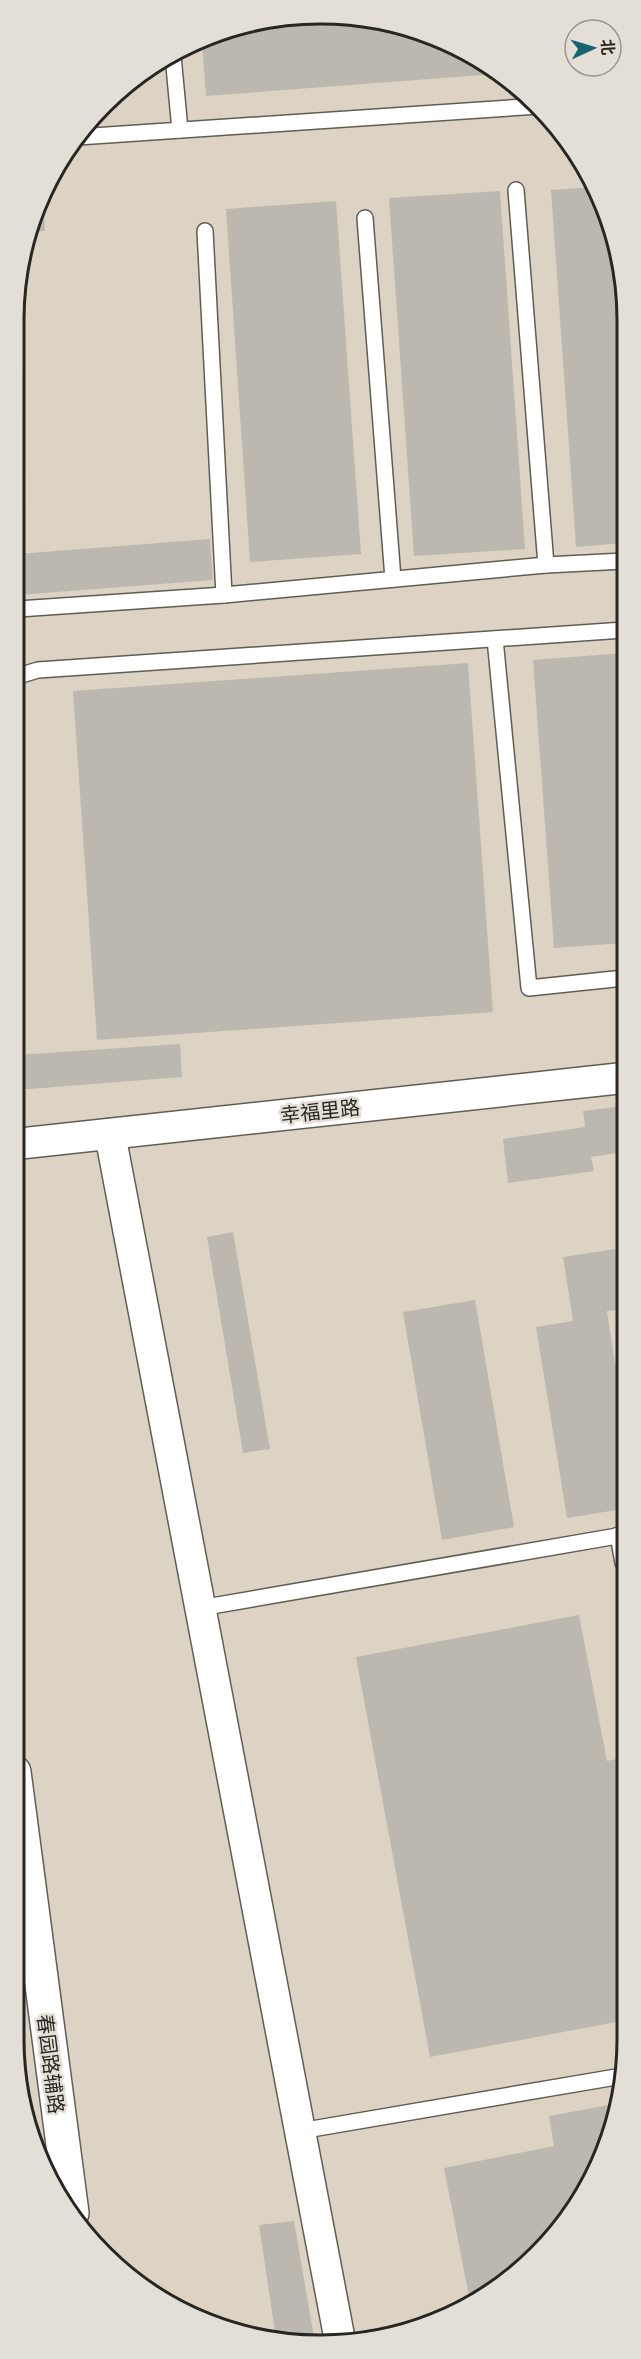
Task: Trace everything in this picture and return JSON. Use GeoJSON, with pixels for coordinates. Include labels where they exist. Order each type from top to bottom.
{"type":"FeatureCollection","features":[{"type":"Feature","properties":{"kind":"street","name":"幸福里路"},"geometry":{"type":"LineString","coordinates":[[24,1143],[617,1079]]}},
{"type":"Feature","properties":{"kind":"street"},"geometry":{"type":"LineString","coordinates":[[110,1134],[339,2334]]}},
{"type":"Feature","properties":{"kind":"street","name":"春园路辅路"},"geometry":{"type":"LineString","coordinates":[[24,1848],[70,2196]]}},
{"type":"Feature","properties":{"kind":"lane"},"geometry":{"type":"LineString","coordinates":[[174,63],[180,130]]}},
{"type":"Feature","properties":{"kind":"lane"},"geometry":{"type":"LineString","coordinates":[[88,136],[523,105]]}},
{"type":"Feature","properties":{"kind":"lane"},"geometry":{"type":"LineString","coordinates":[[516,190],[546,565]]}},
{"type":"Feature","properties":{"kind":"lane"},"geometry":{"type":"LineString","coordinates":[[365,218],[393,579]]}},
{"type":"Feature","properties":{"kind":"lane"},"geometry":{"type":"LineString","coordinates":[[204,231],[224,595]]}},
{"type":"Feature","properties":{"kind":"lane"},"geometry":{"type":"LineString","coordinates":[[24,609],[224,595],[546,565],[617,561]]}},
{"type":"Feature","properties":{"kind":"lane"},"geometry":{"type":"LineString","coordinates":[[24,674],[38,670],[617,630]]}},
{"type":"Feature","properties":{"kind":"lane"},"geometry":{"type":"LineString","coordinates":[[495,639],[529,988],[617,979]]}},
{"type":"Feature","properties":{"kind":"lane"},"geometry":{"type":"LineString","coordinates":[[200,1608],[617,1536]]}},
{"type":"Feature","properties":{"kind":"lane"},"geometry":{"type":"LineString","coordinates":[[300,2131],[614,2077]]}},
{"type":"Feature","properties":{"kind":"shaded area"},"geometry":{"type":"Polygon","coordinates":[[[304,25],[414,39],[434,47],[485,74],[530,111],[567,156],[594,207],[611,263],[617,320],[617,1075],[24,1135],[24,320],[30,263],[40,225],[55,189],[85,140],[111,111],[140,85],[172,64],[207,47],[244,34],[304,25]]]}},
{"type":"Feature","properties":{"kind":"shaded area"},"geometry":{"type":"Polygon","coordinates":[[[617,1083],[617,2038],[611,2096],[601,2134],[586,2170],[567,2203],[543,2234],[516,2261],[485,2285],[452,2304],[416,2319],[359,2332],[301,2334],[244,2325],[189,2304],[140,2274],[98,2234],[64,2187],[40,2134],[30,2096],[24,2038],[24,1137],[617,1083]]]}},
{"type":"Feature","properties":{"kind":"building"},"geometry":{"type":"Polygon","coordinates":[[[301,25],[340,25],[397,34],[452,55],[486,75],[206,96],[202,49],[244,34],[301,25]]]}},
{"type":"Feature","properties":{"kind":"building"},"geometry":{"type":"Polygon","coordinates":[[[585,188],[601,225],[611,263],[617,320],[617,544],[576,547],[551,190],[585,188]]]}},
{"type":"Feature","properties":{"kind":"building"},"geometry":{"type":"Polygon","coordinates":[[[500,191],[525,549],[414,556],[389,198],[500,191]]]}},
{"type":"Feature","properties":{"kind":"building"},"geometry":{"type":"Polygon","coordinates":[[[336,201],[361,554],[250,562],[226,209],[336,201]]]}},
{"type":"Feature","properties":{"kind":"building"},"geometry":{"type":"Polygon","coordinates":[[[44,215],[45,231],[38,232],[44,215]]]}},
{"type":"Feature","properties":{"kind":"building"},"geometry":{"type":"Polygon","coordinates":[[[210,539],[213,580],[24,595],[24,554],[210,539]]]}},
{"type":"Feature","properties":{"kind":"building"},"geometry":{"type":"Polygon","coordinates":[[[617,654],[617,944],[554,948],[533,660],[617,654]]]}},
{"type":"Feature","properties":{"kind":"building"},"geometry":{"type":"Polygon","coordinates":[[[468,663],[493,1012],[97,1040],[73,691],[468,663]]]}},
{"type":"Feature","properties":{"kind":"building"},"geometry":{"type":"Polygon","coordinates":[[[180,1044],[182,1077],[24,1089],[24,1055],[180,1044]]]}},
{"type":"Feature","properties":{"kind":"building"},"geometry":{"type":"Polygon","coordinates":[[[617,1107],[617,1153],[591,1157],[594,1171],[508,1183],[503,1139],[585,1127],[583,1111],[617,1107]]]}},
{"type":"Feature","properties":{"kind":"building"},"geometry":{"type":"Polygon","coordinates":[[[233,1232],[270,1449],[243,1453],[207,1237],[233,1232]]]}},
{"type":"Feature","properties":{"kind":"building"},"geometry":{"type":"Polygon","coordinates":[[[615,1249],[617,1264],[617,1310],[607,1311],[615,1364],[617,1364],[617,1510],[567,1518],[536,1327],[573,1321],[563,1257],[615,1249]]]}},
{"type":"Feature","properties":{"kind":"building"},"geometry":{"type":"Polygon","coordinates":[[[475,1300],[514,1527],[442,1540],[403,1312],[475,1300]]]}},
{"type":"Feature","properties":{"kind":"building"},"geometry":{"type":"Polygon","coordinates":[[[579,1615],[607,1761],[617,1759],[617,2022],[430,2057],[356,1657],[579,1615]]]}},
{"type":"Feature","properties":{"kind":"building"},"geometry":{"type":"Polygon","coordinates":[[[609,2105],[601,2134],[586,2170],[556,2219],[516,2261],[469,2295],[444,2168],[554,2146],[549,2116],[609,2105]]]}},
{"type":"Feature","properties":{"kind":"building"},"geometry":{"type":"Polygon","coordinates":[[[294,2221],[314,2335],[275,2331],[259,2225],[294,2221]]]}}]}
